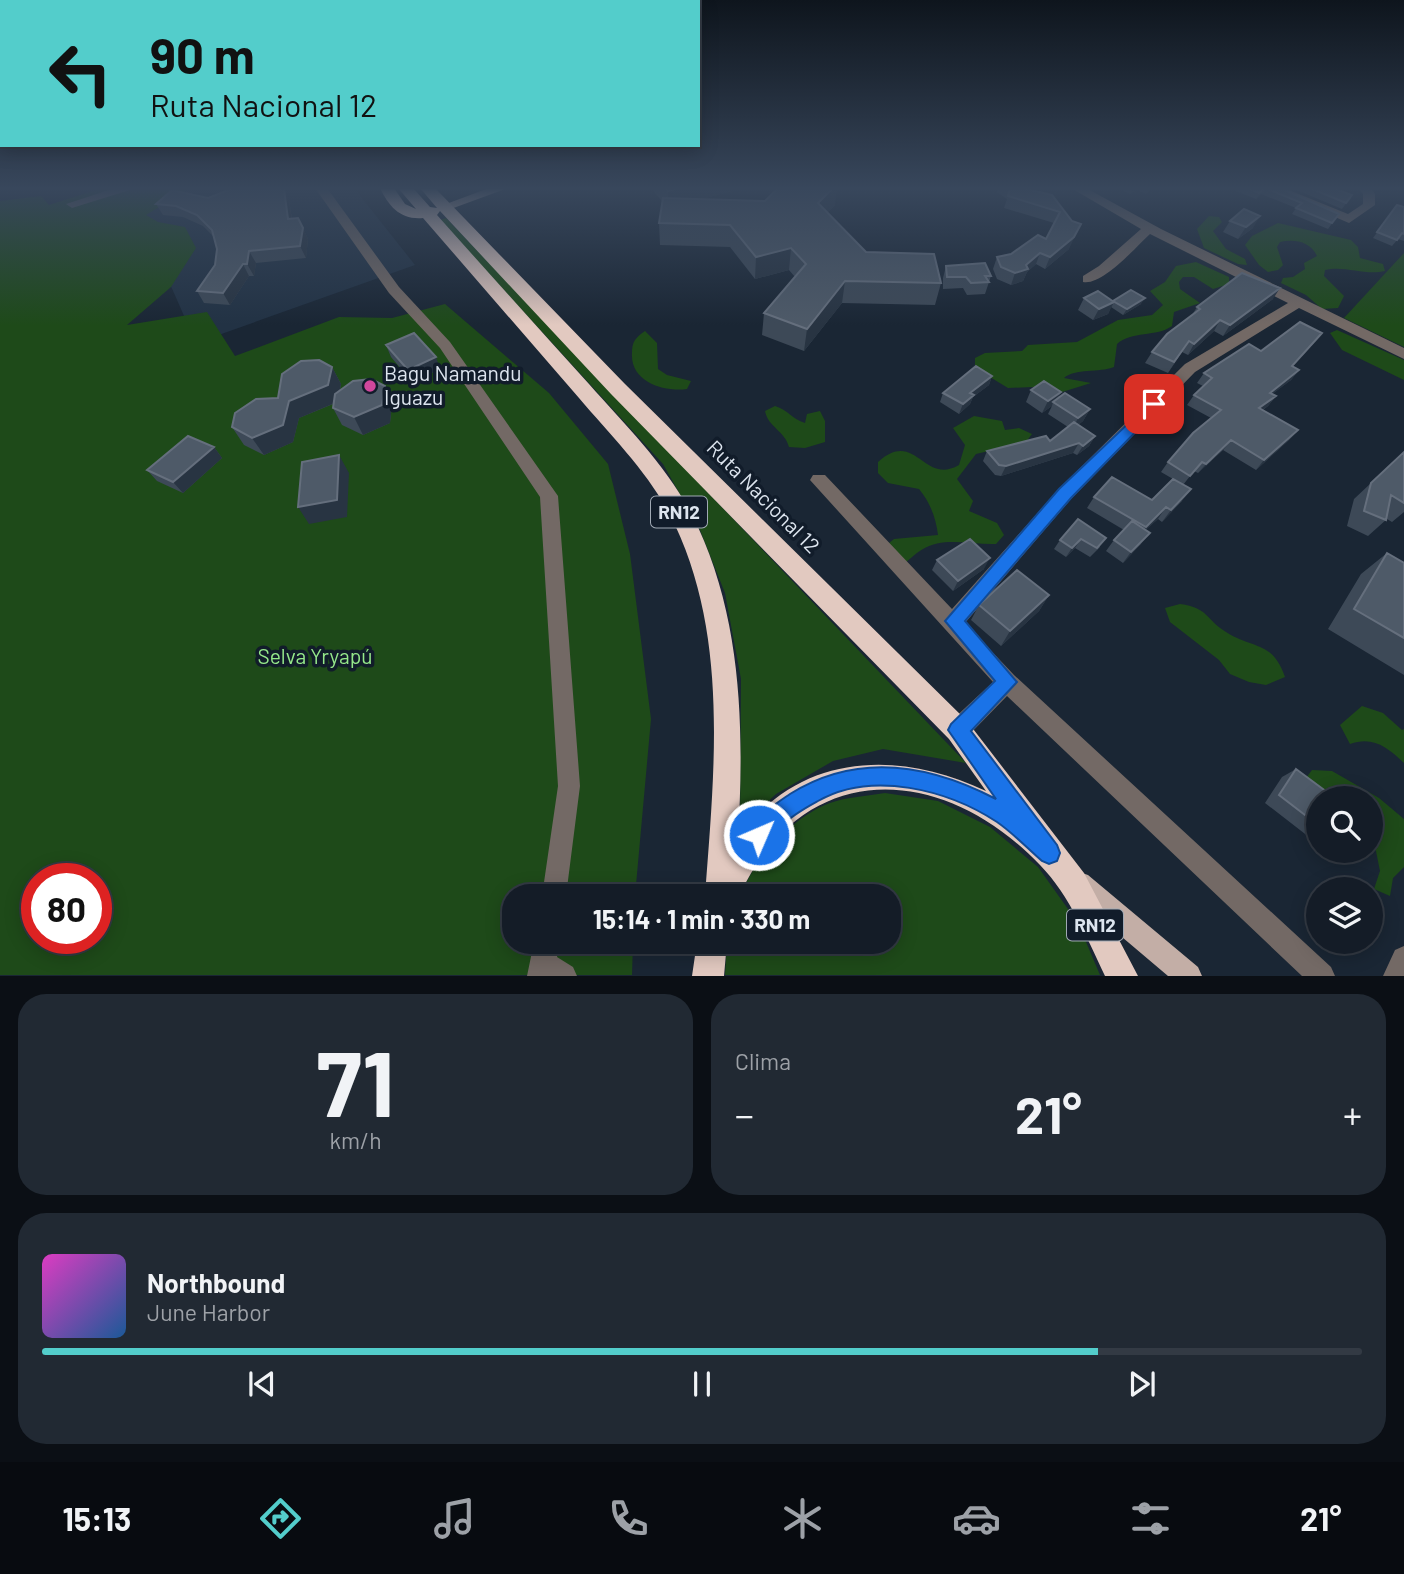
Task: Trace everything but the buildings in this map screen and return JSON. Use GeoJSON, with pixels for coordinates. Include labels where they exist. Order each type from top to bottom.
{"type":"FeatureCollection","features":[{"type":"Feature","properties":{"kind":"highway","name":"Ruta Nacional 12"},"geometry":{"type":"LineString","coordinates":[[455,234],[660,480],[686,523],[714,602],[730,724],[722,884]]}},
{"type":"Feature","properties":{"kind":"highway","name":"Ruta Nacional 12"},"geometry":{"type":"LineString","coordinates":[[459,234],[958,730],[1059,864]]}},
{"type":"Feature","properties":{"kind":"highway","name":"RN12"},"geometry":{"type":"LineString","coordinates":[[727,884],[743,854],[776,816],[816,790],[861,777],[908,777],[957,790],[1005,815],[1059,864],[1122,975]]}},
{"type":"Feature","properties":{"kind":"main road"},"geometry":{"type":"LineString","coordinates":[[1059,864],[1189,975]]}},
{"type":"Feature","properties":{"kind":"street"},"geometry":{"type":"LineString","coordinates":[[354,234],[394,290],[445,345],[549,496],[569,786],[556,884]]}},
{"type":"Feature","properties":{"kind":"street"},"geometry":{"type":"LineString","coordinates":[[1088,279],[1104,269],[1143,234]]}},
{"type":"Feature","properties":{"kind":"street"},"geometry":{"type":"LineString","coordinates":[[1160,234],[1404,354]]}},
{"type":"Feature","properties":{"kind":"street"},"geometry":{"type":"LineString","coordinates":[[954,621],[1065,494],[1190,368],[1298,303]]}},
{"type":"Feature","properties":{"kind":"street"},"geometry":{"type":"LineString","coordinates":[[819,480],[954,621],[1007,682],[1322,975]]}},
{"type":"Feature","properties":{"kind":"street"},"geometry":{"type":"LineString","coordinates":[[958,730],[1007,682]]}},
{"type":"Feature","properties":{"kind":"street"},"geometry":{"type":"LineString","coordinates":[[1396,975],[1404,959]]}},
{"type":"Feature","properties":{"kind":"shaded area"},"geometry":{"type":"Polygon","coordinates":[[[148,234],[390,234],[415,265],[196,343],[148,234]]]}},
{"type":"Feature","properties":{"kind":"green space","name":"Selva Yryapú"},"geometry":{"type":"Polygon","coordinates":[[[0,234],[188,234],[196,248],[171,287],[127,325],[207,312],[235,356],[339,317],[392,318],[445,304],[549,393],[608,464],[630,554],[651,719],[636,884],[502,884],[502,954],[633,954],[632,975],[0,975],[0,234]]]}},
{"type":"Feature","properties":{"kind":"green space"},"geometry":{"type":"Polygon","coordinates":[[[452,234],[461,234],[966,763],[883,749],[833,761],[776,794],[740,828],[741,679],[725,593],[700,530],[663,464],[452,234]]]}},
{"type":"Feature","properties":{"kind":"green space"},"geometry":{"type":"Polygon","coordinates":[[[1199,234],[1215,234],[1226,249],[1245,259],[1247,265],[1238,264],[1204,248],[1199,234]]]}},
{"type":"Feature","properties":{"kind":"green space"},"geometry":{"type":"Polygon","coordinates":[[[1257,234],[1323,234],[1351,240],[1358,247],[1360,258],[1383,264],[1385,271],[1325,270],[1324,276],[1344,296],[1338,308],[1322,309],[1306,295],[1281,283],[1283,278],[1293,277],[1305,269],[1304,263],[1317,256],[1314,251],[1306,244],[1296,241],[1280,242],[1277,247],[1283,265],[1278,270],[1268,272],[1259,265],[1245,245],[1257,234]]]}},
{"type":"Feature","properties":{"kind":"green space"},"geometry":{"type":"Polygon","coordinates":[[[1404,253],[1404,347],[1344,318],[1404,253]]]}},
{"type":"Feature","properties":{"kind":"green space"},"geometry":{"type":"Polygon","coordinates":[[[1196,262],[1229,277],[1229,284],[1213,289],[1194,277],[1183,277],[1179,282],[1180,289],[1200,303],[1174,312],[1172,326],[1166,329],[1129,337],[1117,344],[1114,367],[1074,373],[1064,378],[1091,383],[1059,393],[1033,387],[1008,388],[975,368],[975,358],[985,353],[1022,351],[1028,345],[1077,342],[1118,320],[1152,315],[1163,305],[1150,291],[1165,282],[1176,266],[1196,262]]]}},
{"type":"Feature","properties":{"kind":"green space"},"geometry":{"type":"Polygon","coordinates":[[[1337,330],[1404,360],[1404,380],[1342,350],[1330,333],[1337,330]]]}},
{"type":"Feature","properties":{"kind":"green space"},"geometry":{"type":"Polygon","coordinates":[[[645,331],[657,343],[658,369],[667,375],[691,381],[687,389],[659,387],[642,378],[633,363],[632,353],[636,338],[645,331]]]}},
{"type":"Feature","properties":{"kind":"green space"},"geometry":{"type":"Polygon","coordinates":[[[775,406],[805,423],[807,414],[820,411],[825,421],[825,442],[805,448],[789,447],[765,411],[775,406]]]}},
{"type":"Feature","properties":{"kind":"green space"},"geometry":{"type":"Polygon","coordinates":[[[974,416],[1002,421],[1005,430],[1019,428],[1032,434],[1026,442],[976,454],[957,479],[973,501],[969,511],[997,523],[1004,535],[996,544],[949,542],[931,545],[900,566],[883,548],[894,539],[938,535],[937,529],[934,516],[919,489],[888,483],[878,473],[878,462],[891,453],[902,451],[936,469],[947,470],[959,465],[965,445],[953,428],[974,416]]]}},
{"type":"Feature","properties":{"kind":"green space"},"geometry":{"type":"Polygon","coordinates":[[[1180,604],[1202,611],[1226,632],[1268,651],[1280,665],[1285,677],[1266,685],[1230,674],[1219,660],[1170,622],[1165,608],[1180,604]]]}},
{"type":"Feature","properties":{"kind":"green space"},"geometry":{"type":"Polygon","coordinates":[[[1362,706],[1383,713],[1404,729],[1404,763],[1379,744],[1366,741],[1350,744],[1340,725],[1362,706]]]}},
{"type":"Feature","properties":{"kind":"green space"},"geometry":{"type":"Polygon","coordinates":[[[1312,770],[1332,771],[1358,786],[1307,786],[1303,782],[1312,770]]]}},
{"type":"Feature","properties":{"kind":"green space"},"geometry":{"type":"Polygon","coordinates":[[[885,793],[938,801],[990,827],[1038,867],[1078,923],[1100,975],[725,975],[726,954],[901,954],[901,884],[746,884],[754,868],[776,841],[802,818],[830,803],[885,793]]]}},
{"type":"Feature","properties":{"kind":"green space"},"geometry":{"type":"Polygon","coordinates":[[[1383,801],[1404,819],[1404,867],[1393,878],[1390,896],[1383,893],[1383,877],[1378,877],[1378,863],[1383,863],[1383,801]]]}},
{"type":"Feature","properties":{"kind":"place","name":"Bagu Namandu Iguazu"},"geometry":{"type":"Point","coordinates":[370,386]}},
{"type":"Feature","properties":{"kind":"route"},"geometry":{"type":"LineString","coordinates":[[759,835],[776,816],[816,790],[861,777],[908,777],[957,790],[1005,815],[1049,853],[958,730],[1007,682],[954,621],[1065,494],[1154,404]]}}]}
